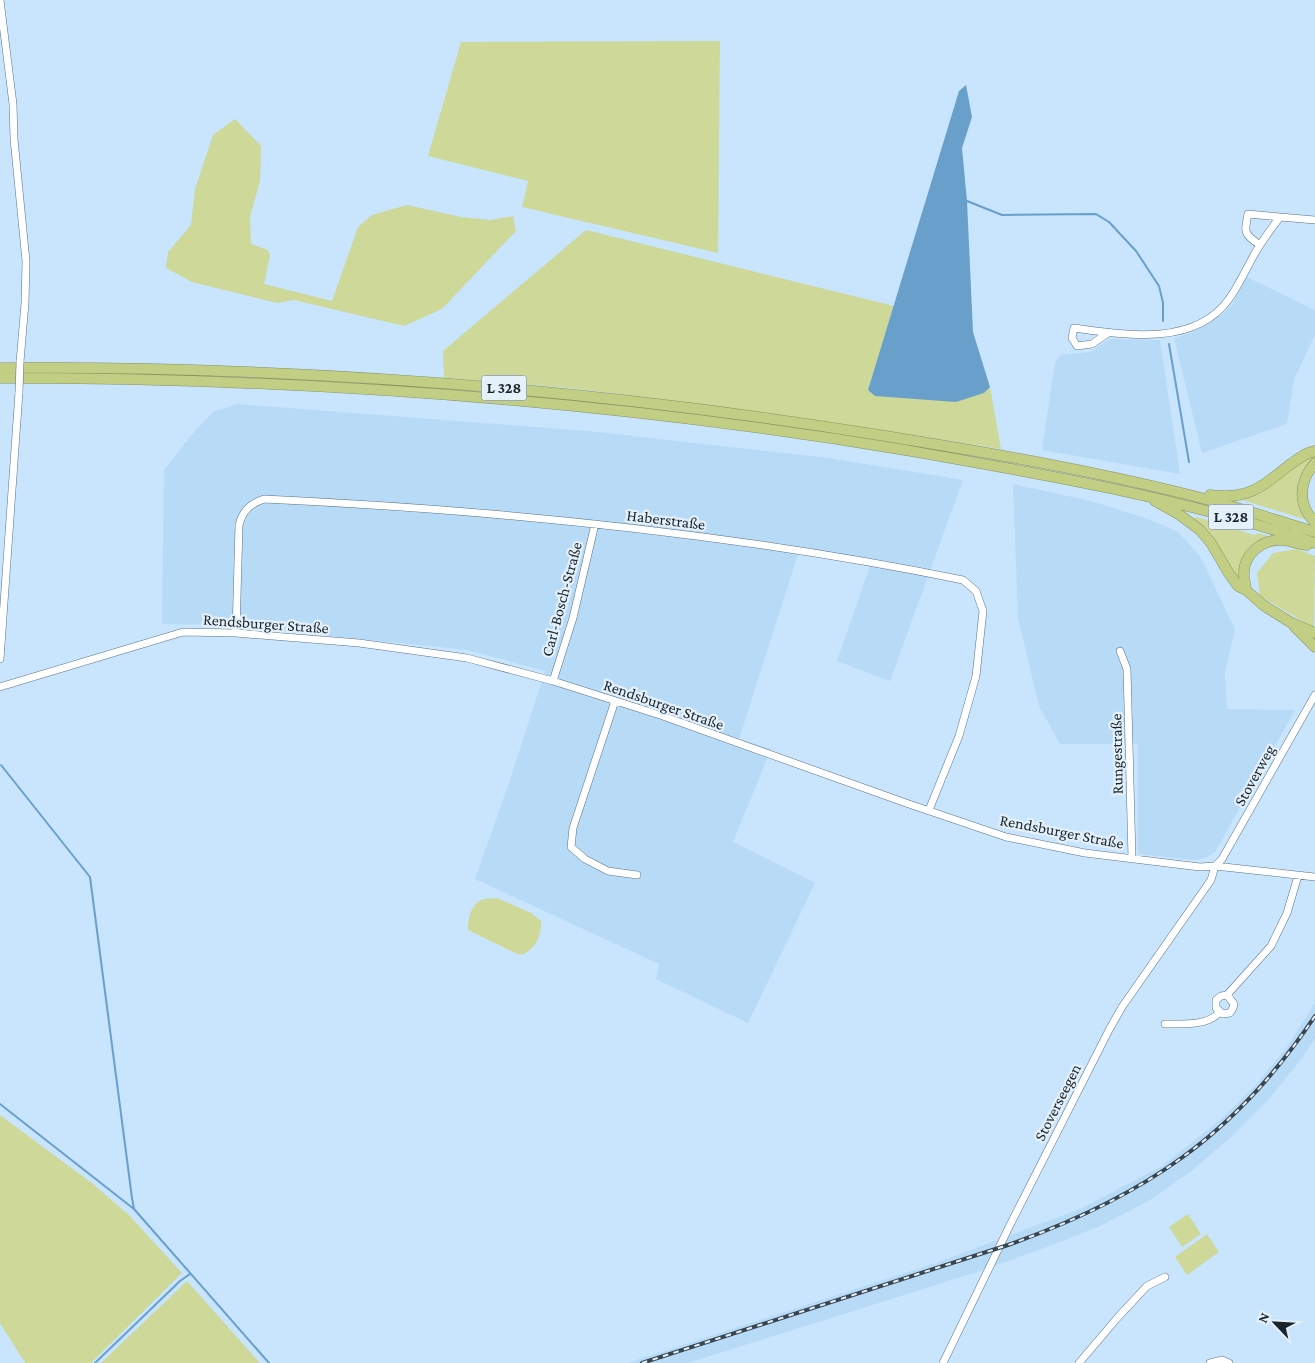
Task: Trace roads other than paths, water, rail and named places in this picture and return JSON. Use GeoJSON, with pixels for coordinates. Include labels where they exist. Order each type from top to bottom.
{"type":"FeatureCollection","features":[{"type":"Feature","properties":{"kind":"highway","name":"L 328"},"geometry":{"type":"LineString","coordinates":[[0,368],[141,369],[406,380],[631,401],[809,424],[995,454],[1092,472],[1215,501],[1315,532]]}},
{"type":"Feature","properties":{"kind":"highway","name":"L 328"},"geometry":{"type":"LineString","coordinates":[[0,378],[140,379],[280,384],[409,391],[651,413],[760,427],[1029,471],[1208,510],[1315,542]]}},
{"type":"Feature","properties":{"kind":"highway"},"geometry":{"type":"LineString","coordinates":[[1165,489],[1219,496],[1248,494],[1263,487],[1297,459],[1315,451]]}},
{"type":"Feature","properties":{"kind":"highway"},"geometry":{"type":"LineString","coordinates":[[1315,463],[1306,476],[1301,490],[1304,508],[1315,522]]}},
{"type":"Feature","properties":{"kind":"highway"},"geometry":{"type":"LineString","coordinates":[[1146,495],[1180,515],[1200,530],[1211,543],[1238,586],[1290,622],[1315,632]]}},
{"type":"Feature","properties":{"kind":"highway"},"geometry":{"type":"LineString","coordinates":[[1246,590],[1244,573],[1247,560],[1254,550],[1267,542],[1280,540],[1315,547]]}},
{"type":"Feature","properties":{"kind":"highway"},"geometry":{"type":"LineString","coordinates":[[1290,622],[1315,646]]}},
{"type":"Feature","properties":{"kind":"street"},"geometry":{"type":"LineString","coordinates":[[0,0],[13,104],[14,139],[26,261],[25,303],[0,659]]}},
{"type":"Feature","properties":{"kind":"street"},"geometry":{"type":"LineString","coordinates":[[1260,245],[1248,237],[1244,230],[1248,214],[1315,220]]}},
{"type":"Feature","properties":{"kind":"street"},"geometry":{"type":"LineString","coordinates":[[1108,332],[1092,344],[1077,346],[1072,338],[1074,328],[1108,332],[1162,334],[1204,322],[1228,299],[1260,245],[1280,217]]}},
{"type":"Feature","properties":{"kind":"street","name":"Haberstraße"},"geometry":{"type":"LineString","coordinates":[[236,633],[239,525],[245,510],[253,503],[264,499],[399,506],[563,520],[799,550],[963,580],[976,591],[983,611],[976,676],[959,736],[929,810]]}},
{"type":"Feature","properties":{"kind":"street","name":"Carl-Bosch-Straße"},"geometry":{"type":"LineString","coordinates":[[553,681],[573,618],[595,524]]}},
{"type":"Feature","properties":{"kind":"street","name":"Rendsburger Straße"},"geometry":{"type":"LineString","coordinates":[[0,687],[183,632],[236,633],[360,643],[466,658],[553,681],[615,701],[1006,837],[1086,853],[1200,867],[1215,866],[1315,877]]}},
{"type":"Feature","properties":{"kind":"street","name":"Rungestraße"},"geometry":{"type":"LineString","coordinates":[[1120,651],[1127,669],[1132,858]]}},
{"type":"Feature","properties":{"kind":"street","name":"Stoverweg"},"geometry":{"type":"LineString","coordinates":[[1215,866],[1222,859],[1315,695]]}},
{"type":"Feature","properties":{"kind":"street"},"geometry":{"type":"LineString","coordinates":[[615,701],[573,828],[571,847],[586,859],[608,870],[637,875]]}},
{"type":"Feature","properties":{"kind":"street","name":"Stoverseegen"},"geometry":{"type":"LineString","coordinates":[[943,1363],[1010,1225],[1109,1030],[1122,1007],[1211,880],[1215,866]]}},
{"type":"Feature","properties":{"kind":"street"},"geometry":{"type":"LineString","coordinates":[[1220,1013],[1216,1008],[1216,1000],[1221,996],[1227,995],[1271,946],[1287,913],[1298,876]]}},
{"type":"Feature","properties":{"kind":"street"},"geometry":{"type":"LineString","coordinates":[[1165,1024],[1184,1024],[1212,1020],[1220,1013],[1230,1013],[1234,1004],[1227,995]]}},
{"type":"Feature","properties":{"kind":"street"},"geometry":{"type":"LineString","coordinates":[[1079,1363],[1147,1286],[1165,1277]]}},
{"type":"Feature","properties":{"kind":"street"},"geometry":{"type":"LineString","coordinates":[[1210,1363],[1222,1360],[1230,1363]]}},
{"type":"Feature","properties":{"kind":"waterway"},"geometry":{"type":"LineString","coordinates":[[967,201],[1002,215],[1096,214],[1109,222],[1136,251],[1159,286],[1163,303],[1163,321]]}},
{"type":"Feature","properties":{"kind":"waterway"},"geometry":{"type":"LineString","coordinates":[[1169,344],[1189,462]]}},
{"type":"Feature","properties":{"kind":"waterway"},"geometry":{"type":"LineString","coordinates":[[1,765],[90,877],[134,1209],[269,1363]]}},
{"type":"Feature","properties":{"kind":"waterway"},"geometry":{"type":"LineString","coordinates":[[0,1104],[134,1209]]}},
{"type":"Feature","properties":{"kind":"waterway"},"geometry":{"type":"LineString","coordinates":[[95,1363],[180,1281],[190,1274]]}},
{"type":"Feature","properties":{"kind":"railway"},"geometry":{"type":"LineString","coordinates":[[642,1363],[1008,1245],[1102,1206],[1182,1158],[1218,1129],[1252,1096],[1284,1058],[1315,1016]]}}]}
